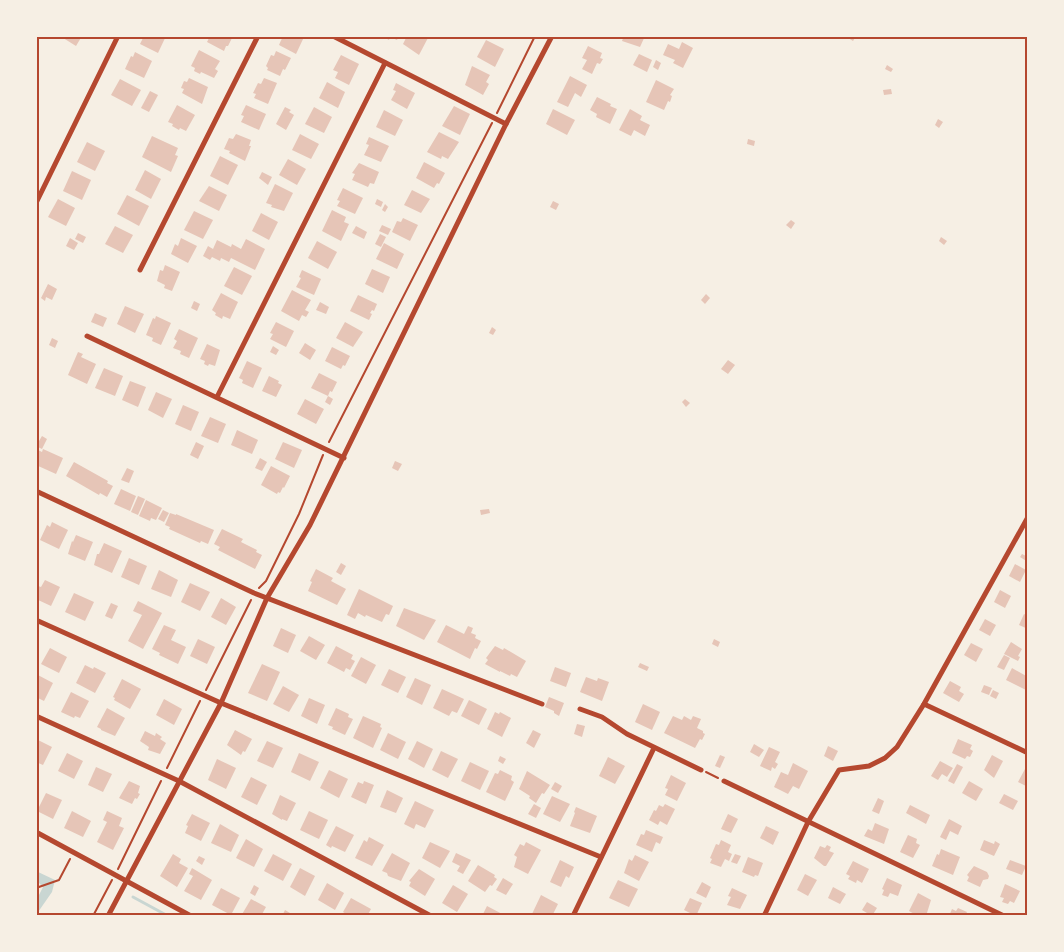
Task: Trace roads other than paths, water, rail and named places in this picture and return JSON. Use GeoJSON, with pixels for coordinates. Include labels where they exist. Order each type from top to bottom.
{"type":"FeatureCollection","features":[{"type":"Feature","properties":{"kind":"street"},"geometry":{"type":"LineString","coordinates":[[36,203],[118,36]]}},
{"type":"Feature","properties":{"kind":"street"},"geometry":{"type":"LineString","coordinates":[[140,270],[258,36]]}},
{"type":"Feature","properties":{"kind":"street"},"geometry":{"type":"LineString","coordinates":[[334,36],[506,124]]}},
{"type":"Feature","properties":{"kind":"street"},"geometry":{"type":"LineString","coordinates":[[108,916],[221,703],[267,598],[310,525],[344,458],[506,124],[552,36]]}},
{"type":"Feature","properties":{"kind":"street"},"geometry":{"type":"LineString","coordinates":[[217,398],[385,62]]}},
{"type":"Feature","properties":{"kind":"street"},"geometry":{"type":"LineString","coordinates":[[87,336],[344,458]]}},
{"type":"Feature","properties":{"kind":"street"},"geometry":{"type":"LineString","coordinates":[[36,491],[254,593],[542,704]]}},
{"type":"Feature","properties":{"kind":"street"},"geometry":{"type":"LineString","coordinates":[[764,916],[808,822],[839,770],[870,766],[885,758],[897,746],[924,704],[1028,517]]}},
{"type":"Feature","properties":{"kind":"street"},"geometry":{"type":"LineString","coordinates":[[36,620],[221,703],[601,857]]}},
{"type":"Feature","properties":{"kind":"street"},"geometry":{"type":"LineString","coordinates":[[924,704],[1028,753]]}},
{"type":"Feature","properties":{"kind":"street"},"geometry":{"type":"LineString","coordinates":[[580,709],[602,717],[627,734],[701,770]]}},
{"type":"Feature","properties":{"kind":"street"},"geometry":{"type":"LineString","coordinates":[[36,716],[164,774],[432,916]]}},
{"type":"Feature","properties":{"kind":"street"},"geometry":{"type":"LineString","coordinates":[[573,916],[654,748]]}},
{"type":"Feature","properties":{"kind":"street"},"geometry":{"type":"LineString","coordinates":[[724,781],[1004,916]]}},
{"type":"Feature","properties":{"kind":"street"},"geometry":{"type":"LineString","coordinates":[[36,832],[191,916]]}},
{"type":"Feature","properties":{"kind":"waterway"},"geometry":{"type":"LineString","coordinates":[[133,897],[168,916]]}}]}
